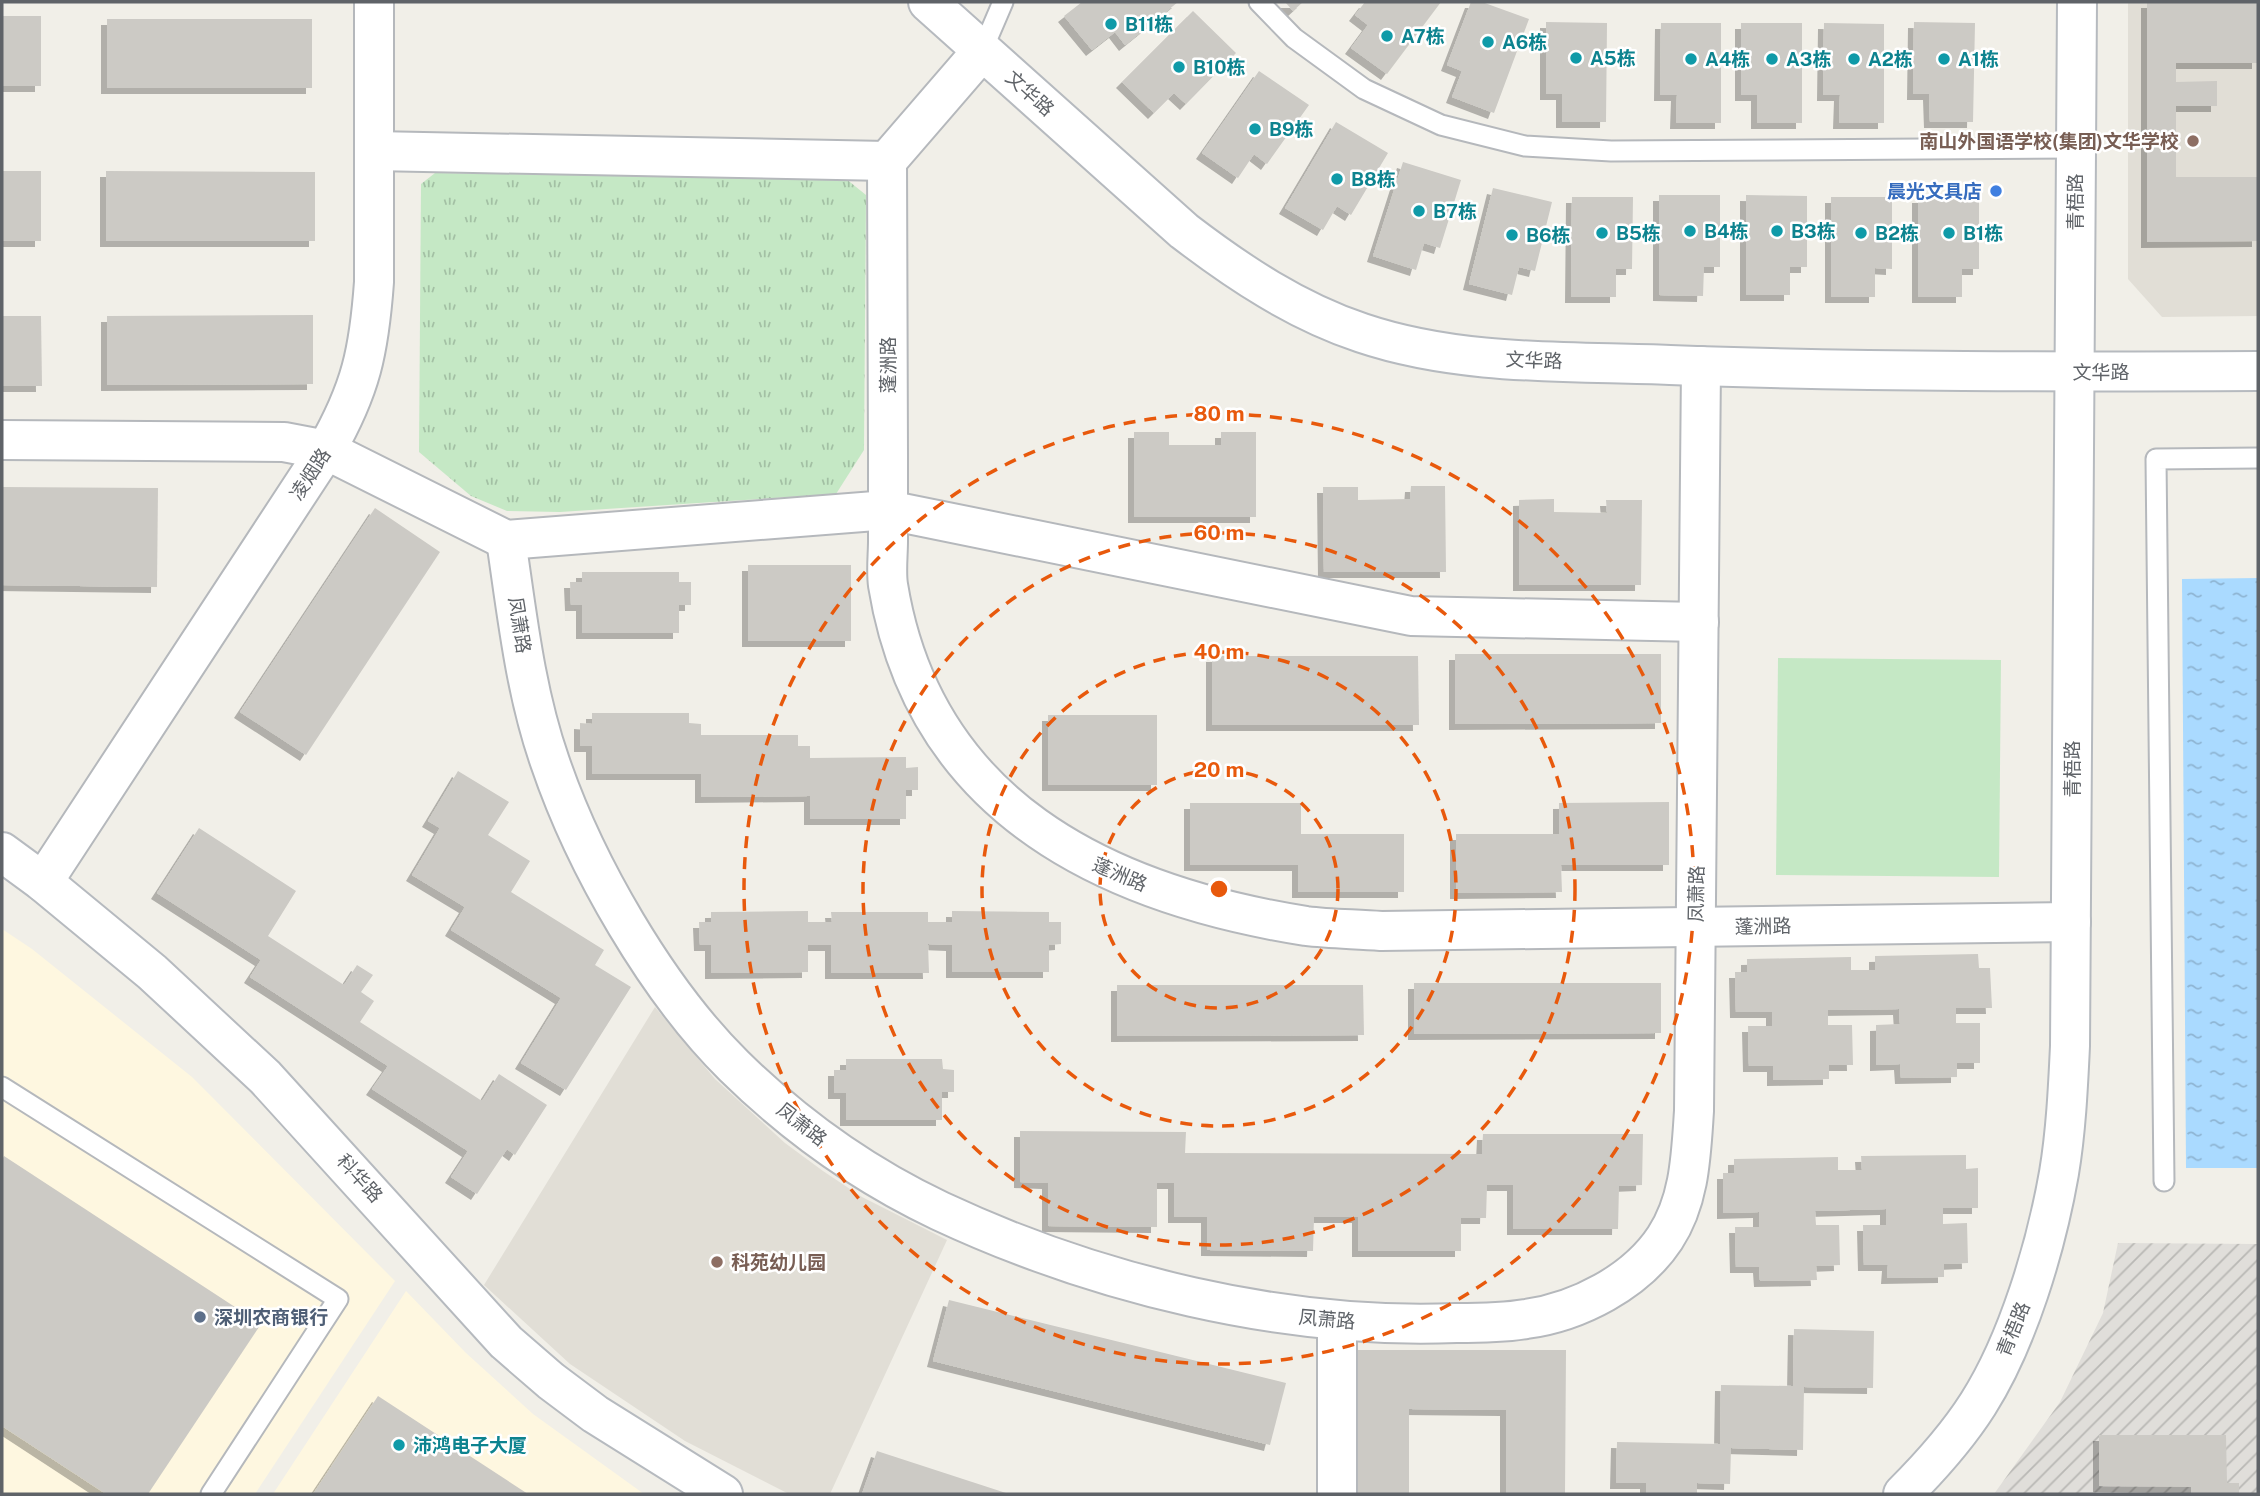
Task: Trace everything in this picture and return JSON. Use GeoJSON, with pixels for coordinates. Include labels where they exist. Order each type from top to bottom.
{"type":"FeatureCollection","features":[{"type":"Feature","properties":{"kind":"street","name":"凌烟路"},"geometry":{"type":"LineString","coordinates":[[43,882],[326,450],[346,415],[358,384],[371,326],[374,282],[374,2]]}},
{"type":"Feature","properties":{"kind":"street","name":"文华路"},"geometry":{"type":"LineString","coordinates":[[928,2],[1184,231],[1225,262],[1266,289],[1315,314],[1361,333],[1414,348],[1476,358],[1701,366],[2075,372],[2258,371]]}},
{"type":"Feature","properties":{"kind":"street","name":"青梧路"},"geometry":{"type":"LineString","coordinates":[[1903,1494],[1939,1457],[1979,1404],[2008,1348],[2027,1293],[2059,1173],[2067,1105],[2070,1046],[2077,2]]}},
{"type":"Feature","properties":{"kind":"street"},"geometry":{"type":"LineString","coordinates":[[374,151],[887,160],[982,51]]}},
{"type":"Feature","properties":{"kind":"street","name":"蓬洲路"},"geometry":{"type":"LineString","coordinates":[[887,160],[888,582],[904,653],[935,719],[960,755],[1023,819],[1059,844],[1098,866],[1166,893],[1237,913],[1308,926],[1381,931],[2071,922]]}},
{"type":"Feature","properties":{"kind":"street","name":"凤萧路"},"geometry":{"type":"LineString","coordinates":[[506,540],[533,701],[549,760],[575,827],[605,886],[637,941],[701,1030],[733,1065],[771,1100],[853,1163],[938,1210],[996,1236],[1097,1270],[1211,1301],[1263,1312],[1337,1321],[1443,1324],[1526,1320],[1557,1313],[1585,1302],[1632,1273],[1665,1238],[1676,1218],[1690,1169],[1694,1111],[1701,366]]}},
{"type":"Feature","properties":{"kind":"street"},"geometry":{"type":"LineString","coordinates":[[2,440],[284,442],[326,450],[506,540],[888,510],[1411,616],[1699,622]]}},
{"type":"Feature","properties":{"kind":"street","name":"科华路"},"geometry":{"type":"LineString","coordinates":[[2,852],[43,882],[152,972],[265,1077],[506,1342],[595,1414],[723,1494]]}},
{"type":"Feature","properties":{"kind":"street"},"geometry":{"type":"LineString","coordinates":[[1337,1321],[1337,1494]]}},
{"type":"Feature","properties":{"kind":"lane"},"geometry":{"type":"LineString","coordinates":[[982,51],[1003,2]]}},
{"type":"Feature","properties":{"kind":"lane"},"geometry":{"type":"LineString","coordinates":[[1259,2],[1294,38],[1364,89],[1441,125],[1525,146],[1611,151],[2076,148]]}},
{"type":"Feature","properties":{"kind":"lane"},"geometry":{"type":"LineString","coordinates":[[2164,1181],[2155,459],[2258,458]]}},
{"type":"Feature","properties":{"kind":"lane"},"geometry":{"type":"LineString","coordinates":[[2,1087],[338,1299],[211,1494]]}},
{"type":"Feature","properties":{"kind":"shaded area","name":"南山外国语学校(集团)文华学校"},"geometry":{"type":"Polygon","coordinates":[[[2128,2],[2258,2],[2258,316],[2162,317],[2128,279],[2128,2]]]}},
{"type":"Feature","properties":{"kind":"shaded area"},"geometry":{"type":"Polygon","coordinates":[[[2,929],[32,949],[192,1077],[395,1281],[255,1494],[2,1494],[2,929]]]}},
{"type":"Feature","properties":{"kind":"shaded area","name":"科苑幼儿园"},"geometry":{"type":"Polygon","coordinates":[[[655,1007],[715,1079],[785,1143],[862,1197],[947,1240],[830,1494],[789,1494],[685,1441],[570,1364],[484,1285],[655,1007]]]}},
{"type":"Feature","properties":{"kind":"shaded area"},"geometry":{"type":"Polygon","coordinates":[[[2118,1243],[2258,1244],[2258,1494],[1994,1494],[2060,1402],[2103,1313],[2118,1243]]]}},
{"type":"Feature","properties":{"kind":"shaded area"},"geometry":{"type":"Polygon","coordinates":[[[406,1291],[466,1353],[533,1414],[644,1494],[273,1494],[406,1291]]]}},
{"type":"Feature","properties":{"kind":"green space"},"geometry":{"type":"Polygon","coordinates":[[[435,173],[845,178],[866,195],[864,450],[836,494],[560,512],[507,511],[471,496],[419,452],[421,184],[435,173]]]}},
{"type":"Feature","properties":{"kind":"green space"},"geometry":{"type":"Polygon","coordinates":[[[1778,658],[2001,660],[1999,877],[1776,875],[1778,658]]]}},
{"type":"Feature","properties":{"kind":"water"},"geometry":{"type":"Polygon","coordinates":[[[2258,578],[2258,1168],[2186,1168],[2182,579],[2258,578]]]}},
{"type":"Feature","properties":{"kind":"building","name":"B11栋"},"geometry":{"type":"Polygon","coordinates":[[[1082,2],[1178,2],[1125,45],[1115,32],[1092,50],[1064,16],[1082,2]]]}},
{"type":"Feature","properties":{"kind":"building"},"geometry":{"type":"Polygon","coordinates":[[[1285,2],[1303,2],[1293,11],[1285,2]]]}},
{"type":"Feature","properties":{"kind":"building","name":"A7栋"},"geometry":{"type":"Polygon","coordinates":[[[1365,2],[1441,2],[1387,74],[1351,48],[1368,25],[1355,15],[1365,2]]]}},
{"type":"Feature","properties":{"kind":"building","name":"A6栋"},"geometry":{"type":"Polygon","coordinates":[[[1471,2],[1482,2],[1529,19],[1494,113],[1452,97],[1462,71],[1447,65],[1471,2]]]}},
{"type":"Feature","properties":{"kind":"building"},"geometry":{"type":"Polygon","coordinates":[[[2147,2],[2258,2],[2258,63],[2176,63],[2176,82],[2217,81],[2217,106],[2176,106],[2176,177],[2258,177],[2258,241],[2147,242],[2147,2]]]}},
{"type":"Feature","properties":{"kind":"building","name":"B10栋"},"geometry":{"type":"Polygon","coordinates":[[[1193,11],[1236,53],[1186,104],[1174,93],[1154,113],[1122,82],[1193,11]]]}},
{"type":"Feature","properties":{"kind":"building"},"geometry":{"type":"Polygon","coordinates":[[[2,16],[41,16],[41,86],[2,86],[2,16]]]}},
{"type":"Feature","properties":{"kind":"building"},"geometry":{"type":"Polygon","coordinates":[[[107,19],[312,19],[312,88],[107,88],[107,19]]]}},
{"type":"Feature","properties":{"kind":"building","name":"A5栋"},"geometry":{"type":"Polygon","coordinates":[[[1546,22],[1607,23],[1606,122],[1562,122],[1562,94],[1546,94],[1546,22]]]}},
{"type":"Feature","properties":{"kind":"building","name":"A1栋"},"geometry":{"type":"Polygon","coordinates":[[[1914,22],[1975,23],[1973,122],[1930,122],[1929,94],[1913,94],[1914,22]]]}},
{"type":"Feature","properties":{"kind":"building","name":"A4栋"},"geometry":{"type":"Polygon","coordinates":[[[1661,23],[1721,23],[1721,123],[1676,123],[1677,95],[1660,95],[1661,23]]]}},
{"type":"Feature","properties":{"kind":"building","name":"A3栋"},"geometry":{"type":"Polygon","coordinates":[[[1741,23],[1802,23],[1802,123],[1757,123],[1757,95],[1741,95],[1741,23]]]}},
{"type":"Feature","properties":{"kind":"building","name":"A2栋"},"geometry":{"type":"Polygon","coordinates":[[[1824,23],[1884,24],[1884,123],[1839,123],[1840,95],[1823,95],[1824,23]]]}},
{"type":"Feature","properties":{"kind":"building","name":"B9栋"},"geometry":{"type":"Polygon","coordinates":[[[1259,71],[1309,105],[1267,164],[1254,154],[1238,178],[1202,153],[1259,71]]]}},
{"type":"Feature","properties":{"kind":"building","name":"B8栋"},"geometry":{"type":"Polygon","coordinates":[[[1336,122],[1388,153],[1351,215],[1337,206],[1323,230],[1285,208],[1336,122]]]}},
{"type":"Feature","properties":{"kind":"building","name":"B7栋"},"geometry":{"type":"Polygon","coordinates":[[[1403,162],[1461,180],[1440,248],[1424,243],[1416,270],[1373,256],[1403,162]]]}},
{"type":"Feature","properties":{"kind":"building"},"geometry":{"type":"Polygon","coordinates":[[[2,171],[41,171],[41,241],[2,241],[2,171]]]}},
{"type":"Feature","properties":{"kind":"building"},"geometry":{"type":"Polygon","coordinates":[[[106,171],[315,172],[315,241],[106,241],[106,171]]]}},
{"type":"Feature","properties":{"kind":"building","name":"B6栋"},"geometry":{"type":"Polygon","coordinates":[[[1493,188],[1552,202],[1535,271],[1519,267],[1512,295],[1469,284],[1493,188]]]}},
{"type":"Feature","properties":{"kind":"building","name":"B4栋"},"geometry":{"type":"Polygon","coordinates":[[[1659,195],[1720,195],[1720,267],[1704,267],[1703,296],[1659,295],[1659,195]]]}},
{"type":"Feature","properties":{"kind":"building","name":"B3栋"},"geometry":{"type":"Polygon","coordinates":[[[1746,195],[1807,196],[1807,267],[1790,267],[1790,295],[1746,295],[1746,195]]]}},
{"type":"Feature","properties":{"kind":"building","name":"B5栋"},"geometry":{"type":"Polygon","coordinates":[[[1572,197],[1633,197],[1632,269],[1616,269],[1616,297],[1571,297],[1572,197]]]}},
{"type":"Feature","properties":{"kind":"building","name":"B2栋"},"geometry":{"type":"Polygon","coordinates":[[[1831,197],[1892,197],[1892,269],[1875,268],[1875,297],[1831,297],[1831,197]]]}},
{"type":"Feature","properties":{"kind":"building","name":"B1栋"},"geometry":{"type":"Polygon","coordinates":[[[1918,197],[1979,197],[1979,269],[1962,269],[1962,297],[1918,297],[1918,197]]]}},
{"type":"Feature","properties":{"kind":"building"},"geometry":{"type":"Polygon","coordinates":[[[313,315],[313,384],[107,385],[107,316],[313,315]]]}},
{"type":"Feature","properties":{"kind":"building"},"geometry":{"type":"Polygon","coordinates":[[[2,316],[41,316],[42,386],[2,386],[2,316]]]}},
{"type":"Feature","properties":{"kind":"building"},"geometry":{"type":"Polygon","coordinates":[[[1134,432],[1169,432],[1169,445],[1221,445],[1221,432],[1256,432],[1256,517],[1134,517],[1134,432]]]}},
{"type":"Feature","properties":{"kind":"building"},"geometry":{"type":"Polygon","coordinates":[[[1411,486],[1445,486],[1446,572],[1324,572],[1323,487],[1358,487],[1358,500],[1410,499],[1411,486]]]}},
{"type":"Feature","properties":{"kind":"building"},"geometry":{"type":"Polygon","coordinates":[[[2,487],[158,488],[157,587],[2,585],[2,487]]]}},
{"type":"Feature","properties":{"kind":"building"},"geometry":{"type":"Polygon","coordinates":[[[1554,499],[1554,512],[1607,513],[1606,500],[1642,500],[1641,585],[1519,585],[1519,500],[1554,499]]]}},
{"type":"Feature","properties":{"kind":"building"},"geometry":{"type":"Polygon","coordinates":[[[375,508],[440,552],[306,755],[240,712],[375,508]]]}},
{"type":"Feature","properties":{"kind":"building"},"geometry":{"type":"Polygon","coordinates":[[[748,565],[851,565],[851,641],[748,641],[748,565]]]}},
{"type":"Feature","properties":{"kind":"building"},"geometry":{"type":"Polygon","coordinates":[[[582,572],[679,572],[679,582],[691,582],[691,605],[679,605],[679,633],[582,633],[582,605],[571,605],[570,582],[582,582],[582,572]]]}},
{"type":"Feature","properties":{"kind":"building"},"geometry":{"type":"Polygon","coordinates":[[[1455,654],[1661,654],[1661,723],[1455,724],[1455,654]]]}},
{"type":"Feature","properties":{"kind":"building"},"geometry":{"type":"Polygon","coordinates":[[[1212,656],[1418,656],[1419,725],[1212,725],[1212,656]]]}},
{"type":"Feature","properties":{"kind":"building"},"geometry":{"type":"Polygon","coordinates":[[[592,713],[689,713],[689,723],[701,724],[701,735],[798,735],[798,746],[810,746],[810,758],[906,757],[906,768],[918,767],[918,790],[906,790],[906,819],[810,819],[810,796],[701,797],[701,774],[592,774],[592,746],[580,746],[580,723],[592,724],[592,713]]]}},
{"type":"Feature","properties":{"kind":"building"},"geometry":{"type":"Polygon","coordinates":[[[1048,715],[1157,715],[1157,785],[1048,785],[1048,715]]]}},
{"type":"Feature","properties":{"kind":"building"},"geometry":{"type":"Polygon","coordinates":[[[458,771],[509,802],[488,835],[530,861],[511,892],[604,950],[595,965],[631,987],[566,1090],[521,1063],[561,998],[451,930],[465,907],[412,875],[440,828],[428,821],[458,771]]]}},
{"type":"Feature","properties":{"kind":"building"},"geometry":{"type":"Polygon","coordinates":[[[1669,802],[1669,865],[1561,865],[1562,892],[1456,893],[1456,834],[1559,834],[1559,803],[1669,802]]]}},
{"type":"Feature","properties":{"kind":"building"},"geometry":{"type":"Polygon","coordinates":[[[1190,803],[1301,803],[1301,834],[1404,834],[1404,892],[1298,892],[1298,865],[1190,865],[1190,803]]]}},
{"type":"Feature","properties":{"kind":"building"},"geometry":{"type":"Polygon","coordinates":[[[199,828],[296,891],[268,936],[344,985],[357,965],[373,975],[361,992],[374,1001],[360,1022],[482,1101],[499,1074],[547,1105],[515,1155],[507,1149],[477,1194],[451,1177],[468,1151],[372,1089],[388,1066],[250,977],[261,960],[157,893],[199,828]]]}},
{"type":"Feature","properties":{"kind":"building"},"geometry":{"type":"Polygon","coordinates":[[[808,911],[808,922],[832,922],[831,912],[928,912],[928,922],[952,922],[952,911],[1049,912],[1049,922],[1061,922],[1061,944],[1049,945],[1049,972],[952,972],[952,945],[928,944],[929,973],[831,973],[831,945],[808,945],[808,972],[711,973],[711,945],[700,945],[699,922],[711,922],[711,912],[808,911]]]}},
{"type":"Feature","properties":{"kind":"building"},"geometry":{"type":"Polygon","coordinates":[[[1978,954],[1979,968],[1990,968],[1992,1008],[1956,1008],[1956,1023],[1980,1023],[1980,1063],[1957,1063],[1957,1077],[1901,1078],[1900,1064],[1876,1065],[1876,1025],[1900,1024],[1899,1009],[1828,1010],[1828,1025],[1852,1025],[1853,1065],[1829,1065],[1829,1079],[1773,1080],[1773,1066],[1749,1066],[1748,1026],[1772,1026],[1772,1012],[1736,1012],[1735,972],[1747,972],[1747,959],[1851,957],[1851,970],[1875,970],[1875,956],[1978,954]]]}},
{"type":"Feature","properties":{"kind":"building"},"geometry":{"type":"Polygon","coordinates":[[[1414,983],[1661,983],[1661,1033],[1414,1034],[1414,983]]]}},
{"type":"Feature","properties":{"kind":"building"},"geometry":{"type":"Polygon","coordinates":[[[1117,985],[1363,985],[1364,1035],[1117,1036],[1117,985]]]}},
{"type":"Feature","properties":{"kind":"building"},"geometry":{"type":"Polygon","coordinates":[[[846,1059],[942,1059],[943,1069],[954,1070],[954,1092],[942,1092],[942,1120],[846,1120],[846,1093],[834,1093],[834,1070],[846,1070],[846,1059]]]}},
{"type":"Feature","properties":{"kind":"building"},"geometry":{"type":"Polygon","coordinates":[[[1020,1131],[1186,1132],[1185,1153],[1482,1154],[1483,1134],[1643,1134],[1642,1185],[1619,1186],[1618,1229],[1513,1229],[1513,1185],[1487,1185],[1486,1218],[1461,1218],[1461,1251],[1358,1251],[1358,1217],[1314,1217],[1313,1251],[1207,1250],[1207,1217],[1174,1217],[1174,1183],[1157,1183],[1157,1227],[1048,1226],[1048,1183],[1020,1182],[1020,1131]]]}},
{"type":"Feature","properties":{"kind":"building"},"geometry":{"type":"Polygon","coordinates":[[[1966,1155],[1966,1169],[1978,1168],[1978,1208],[1943,1208],[1943,1224],[1967,1223],[1968,1263],[1944,1264],[1944,1277],[1887,1278],[1888,1265],[1864,1265],[1863,1225],[1886,1225],[1886,1209],[1815,1211],[1816,1225],[1839,1225],[1840,1265],[1816,1266],[1817,1280],[1760,1281],[1759,1267],[1736,1267],[1735,1227],[1759,1227],[1759,1212],[1723,1213],[1723,1173],[1734,1173],[1734,1159],[1838,1157],[1838,1170],[1862,1170],[1861,1156],[1966,1155]]]}},
{"type":"Feature","properties":{"kind":"building"},"geometry":{"type":"Polygon","coordinates":[[[4,1156],[261,1324],[148,1494],[106,1494],[2,1426],[4,1156]]]}},
{"type":"Feature","properties":{"kind":"building"},"geometry":{"type":"Polygon","coordinates":[[[949,1300],[1286,1383],[1270,1445],[933,1361],[949,1300]]]}},
{"type":"Feature","properties":{"kind":"building"},"geometry":{"type":"Polygon","coordinates":[[[1794,1329],[1874,1331],[1873,1388],[1804,1387],[1803,1450],[1731,1448],[1730,1484],[1697,1483],[1697,1494],[1646,1494],[1646,1483],[1616,1483],[1617,1442],[1720,1444],[1721,1385],[1793,1386],[1794,1329]]]}},
{"type":"Feature","properties":{"kind":"building"},"geometry":{"type":"Polygon","coordinates":[[[1350,1350],[1566,1350],[1565,1494],[1506,1494],[1506,1410],[1409,1409],[1409,1494],[1350,1494],[1350,1350]]]}},
{"type":"Feature","properties":{"kind":"building","name":"沛鸿电子大厦"},"geometry":{"type":"Polygon","coordinates":[[[378,1396],[528,1494],[313,1494],[378,1396]]]}},
{"type":"Feature","properties":{"kind":"building"},"geometry":{"type":"Polygon","coordinates":[[[2099,1435],[2226,1435],[2227,1483],[2239,1483],[2239,1494],[2191,1494],[2191,1487],[2099,1486],[2099,1435]]]}},
{"type":"Feature","properties":{"kind":"building"},"geometry":{"type":"Polygon","coordinates":[[[877,1451],[1009,1494],[862,1494],[877,1451]]]}},
{"type":"Feature","properties":{"kind":"place","name":"B11栋"},"geometry":{"type":"Point","coordinates":[1111,24]}},
{"type":"Feature","properties":{"kind":"place","name":"A7栋"},"geometry":{"type":"Point","coordinates":[1387,36]}},
{"type":"Feature","properties":{"kind":"place","name":"A6栋"},"geometry":{"type":"Point","coordinates":[1488,42]}},
{"type":"Feature","properties":{"kind":"place","name":"A5栋"},"geometry":{"type":"Point","coordinates":[1576,58]}},
{"type":"Feature","properties":{"kind":"place","name":"A4栋"},"geometry":{"type":"Point","coordinates":[1691,59]}},
{"type":"Feature","properties":{"kind":"place","name":"A3栋"},"geometry":{"type":"Point","coordinates":[1772,59]}},
{"type":"Feature","properties":{"kind":"place","name":"A2栋"},"geometry":{"type":"Point","coordinates":[1854,59]}},
{"type":"Feature","properties":{"kind":"place","name":"A1栋"},"geometry":{"type":"Point","coordinates":[1944,59]}},
{"type":"Feature","properties":{"kind":"place","name":"B10栋"},"geometry":{"type":"Point","coordinates":[1179,67]}},
{"type":"Feature","properties":{"kind":"place","name":"B9栋"},"geometry":{"type":"Point","coordinates":[1255,129]}},
{"type":"Feature","properties":{"kind":"place","name":"南山外国语学校(集团)文华学校"},"geometry":{"type":"Point","coordinates":[2193,141]}},
{"type":"Feature","properties":{"kind":"place","name":"B8栋"},"geometry":{"type":"Point","coordinates":[1337,179]}},
{"type":"Feature","properties":{"kind":"place","name":"晨光文具店"},"geometry":{"type":"Point","coordinates":[1996,191]}},
{"type":"Feature","properties":{"kind":"place","name":"B7栋"},"geometry":{"type":"Point","coordinates":[1419,211]}},
{"type":"Feature","properties":{"kind":"place","name":"B4栋"},"geometry":{"type":"Point","coordinates":[1690,231]}},
{"type":"Feature","properties":{"kind":"place","name":"B3栋"},"geometry":{"type":"Point","coordinates":[1777,231]}},
{"type":"Feature","properties":{"kind":"place","name":"B5栋"},"geometry":{"type":"Point","coordinates":[1602,233]}},
{"type":"Feature","properties":{"kind":"place","name":"B2栋"},"geometry":{"type":"Point","coordinates":[1861,233]}},
{"type":"Feature","properties":{"kind":"place","name":"B1栋"},"geometry":{"type":"Point","coordinates":[1949,233]}},
{"type":"Feature","properties":{"kind":"place","name":"B6栋"},"geometry":{"type":"Point","coordinates":[1512,235]}},
{"type":"Feature","properties":{"kind":"place","name":"科苑幼儿园"},"geometry":{"type":"Point","coordinates":[717,1262]}},
{"type":"Feature","properties":{"kind":"place","name":"深圳农商银行"},"geometry":{"type":"Point","coordinates":[200,1317]}},
{"type":"Feature","properties":{"kind":"place","name":"沛鸿电子大厦"},"geometry":{"type":"Point","coordinates":[399,1445]}}]}
